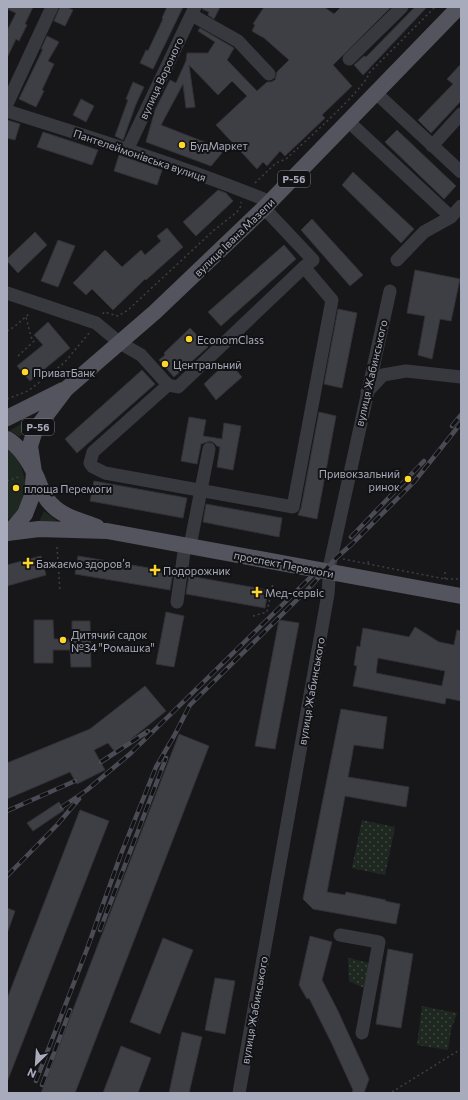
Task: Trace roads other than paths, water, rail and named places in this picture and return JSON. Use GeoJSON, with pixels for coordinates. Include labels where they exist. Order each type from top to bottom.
{"type":"FeatureCollection","features":[{"type":"Feature","properties":{"kind":"main road","name":"вулиця Івана Мазепи"},"geometry":{"type":"LineString","coordinates":[[29,473],[30,446],[35,430],[66,389],[155,312],[268,205],[459,7]]}},
{"type":"Feature","properties":{"kind":"main road","name":"вулиця Івана Мазепи"},"geometry":{"type":"LineString","coordinates":[[7,418],[66,389]]}},
{"type":"Feature","properties":{"kind":"main road"},"geometry":{"type":"LineString","coordinates":[[7,439],[20,450],[29,473]]}},
{"type":"Feature","properties":{"kind":"main road","name":"проспект Перемоги"},"geometry":{"type":"LineString","coordinates":[[29,473],[52,506],[63,513],[107,531]]}},
{"type":"Feature","properties":{"kind":"main road","name":"Р-56"},"geometry":{"type":"LineString","coordinates":[[8,533],[19,523],[29,506],[32,496],[29,473]]}},
{"type":"Feature","properties":{"kind":"main road","name":"проспект Перемоги"},"geometry":{"type":"LineString","coordinates":[[8,533],[38,529],[107,531],[461,596]]}},
{"type":"Feature","properties":{"kind":"street"},"geometry":{"type":"LineString","coordinates":[[7,104],[52,7]]}},
{"type":"Feature","properties":{"kind":"street"},"geometry":{"type":"LineString","coordinates":[[350,59],[402,7]]}},
{"type":"Feature","properties":{"kind":"street"},"geometry":{"type":"LineString","coordinates":[[194,11],[238,41],[269,74]]}},
{"type":"Feature","properties":{"kind":"street","name":"вулиця Вороного"},"geometry":{"type":"LineString","coordinates":[[127,150],[194,11]]}},
{"type":"Feature","properties":{"kind":"street"},"geometry":{"type":"LineString","coordinates":[[376,93],[461,172]]}},
{"type":"Feature","properties":{"kind":"street","name":"Пантелеймонівська вулиця"},"geometry":{"type":"LineString","coordinates":[[7,111],[240,189],[268,205]]}},
{"type":"Feature","properties":{"kind":"street"},"geometry":{"type":"LineString","coordinates":[[432,146],[461,114]]}},
{"type":"Feature","properties":{"kind":"street"},"geometry":{"type":"LineString","coordinates":[[348,121],[451,217]]}},
{"type":"Feature","properties":{"kind":"street"},"geometry":{"type":"LineString","coordinates":[[7,294],[96,323],[120,343],[141,355],[168,385],[178,387],[313,260],[268,205]]}},
{"type":"Feature","properties":{"kind":"street"},"geometry":{"type":"LineString","coordinates":[[397,260],[424,232],[451,217],[461,206]]}},
{"type":"Feature","properties":{"kind":"street"},"geometry":{"type":"LineString","coordinates":[[168,385],[93,452],[90,463],[93,467],[105,473],[293,507],[332,300],[304,267]]}},
{"type":"Feature","properties":{"kind":"street","name":"вулиця Жабинського"},"geometry":{"type":"LineString","coordinates":[[239,1093],[328,594],[329,572],[390,292]]}},
{"type":"Feature","properties":{"kind":"street"},"geometry":{"type":"LineString","coordinates":[[367,392],[383,375],[406,371],[461,377]]}},
{"type":"Feature","properties":{"kind":"street"},"geometry":{"type":"LineString","coordinates":[[177,602],[187,545],[201,491],[209,449]]}},
{"type":"Feature","properties":{"kind":"street"},"geometry":{"type":"LineString","coordinates":[[340,934],[379,942],[362,1033]]}},
{"type":"Feature","properties":{"kind":"railway"},"geometry":{"type":"LineString","coordinates":[[452,426],[461,415]]}},
{"type":"Feature","properties":{"kind":"railway"},"geometry":{"type":"LineString","coordinates":[[36,1081],[87,949],[121,854],[156,767],[190,705],[414,482],[461,423]]}},
{"type":"Feature","properties":{"kind":"railway"},"geometry":{"type":"LineString","coordinates":[[351,537],[424,461]]}},
{"type":"Feature","properties":{"kind":"railway"},"geometry":{"type":"LineString","coordinates":[[62,807],[87,790],[131,753],[320,568]]}},
{"type":"Feature","properties":{"kind":"railway"},"geometry":{"type":"LineString","coordinates":[[101,762],[148,731]]}},
{"type":"Feature","properties":{"kind":"railway"},"geometry":{"type":"LineString","coordinates":[[100,930],[166,758]]}},
{"type":"Feature","properties":{"kind":"railway"},"geometry":{"type":"LineString","coordinates":[[7,811],[75,781]]}},
{"type":"Feature","properties":{"kind":"railway"},"geometry":{"type":"LineString","coordinates":[[7,876],[57,825],[79,799]]}},
{"type":"Feature","properties":{"kind":"railway"},"geometry":{"type":"LineString","coordinates":[[42,1085],[70,1010]]}},
{"type":"Feature","properties":{"kind":"place","name":"БудМаркет"},"geometry":{"type":"Point","coordinates":[182,145]}},
{"type":"Feature","properties":{"kind":"place","name":"EconomClass"},"geometry":{"type":"Point","coordinates":[189,339]}},
{"type":"Feature","properties":{"kind":"place","name":"Центральний"},"geometry":{"type":"Point","coordinates":[165,364]}},
{"type":"Feature","properties":{"kind":"place","name":"ПриватБанк"},"geometry":{"type":"Point","coordinates":[25,372]}},
{"type":"Feature","properties":{"kind":"place","name":"Привокзальний ринок"},"geometry":{"type":"Point","coordinates":[408,479]}},
{"type":"Feature","properties":{"kind":"place","name":"площа Перемоги"},"geometry":{"type":"Point","coordinates":[16,488]}},
{"type":"Feature","properties":{"kind":"place","name":"Бажаємо здоровʼя"},"geometry":{"type":"Point","coordinates":[28,563]}},
{"type":"Feature","properties":{"kind":"place","name":"Подорожник"},"geometry":{"type":"Point","coordinates":[155,570]}},
{"type":"Feature","properties":{"kind":"place","name":"Мед-сервіс"},"geometry":{"type":"Point","coordinates":[257,592]}},
{"type":"Feature","properties":{"kind":"place","name":"Дитячий садок №34 \"Ромашка\""},"geometry":{"type":"Point","coordinates":[63,640]}}]}
